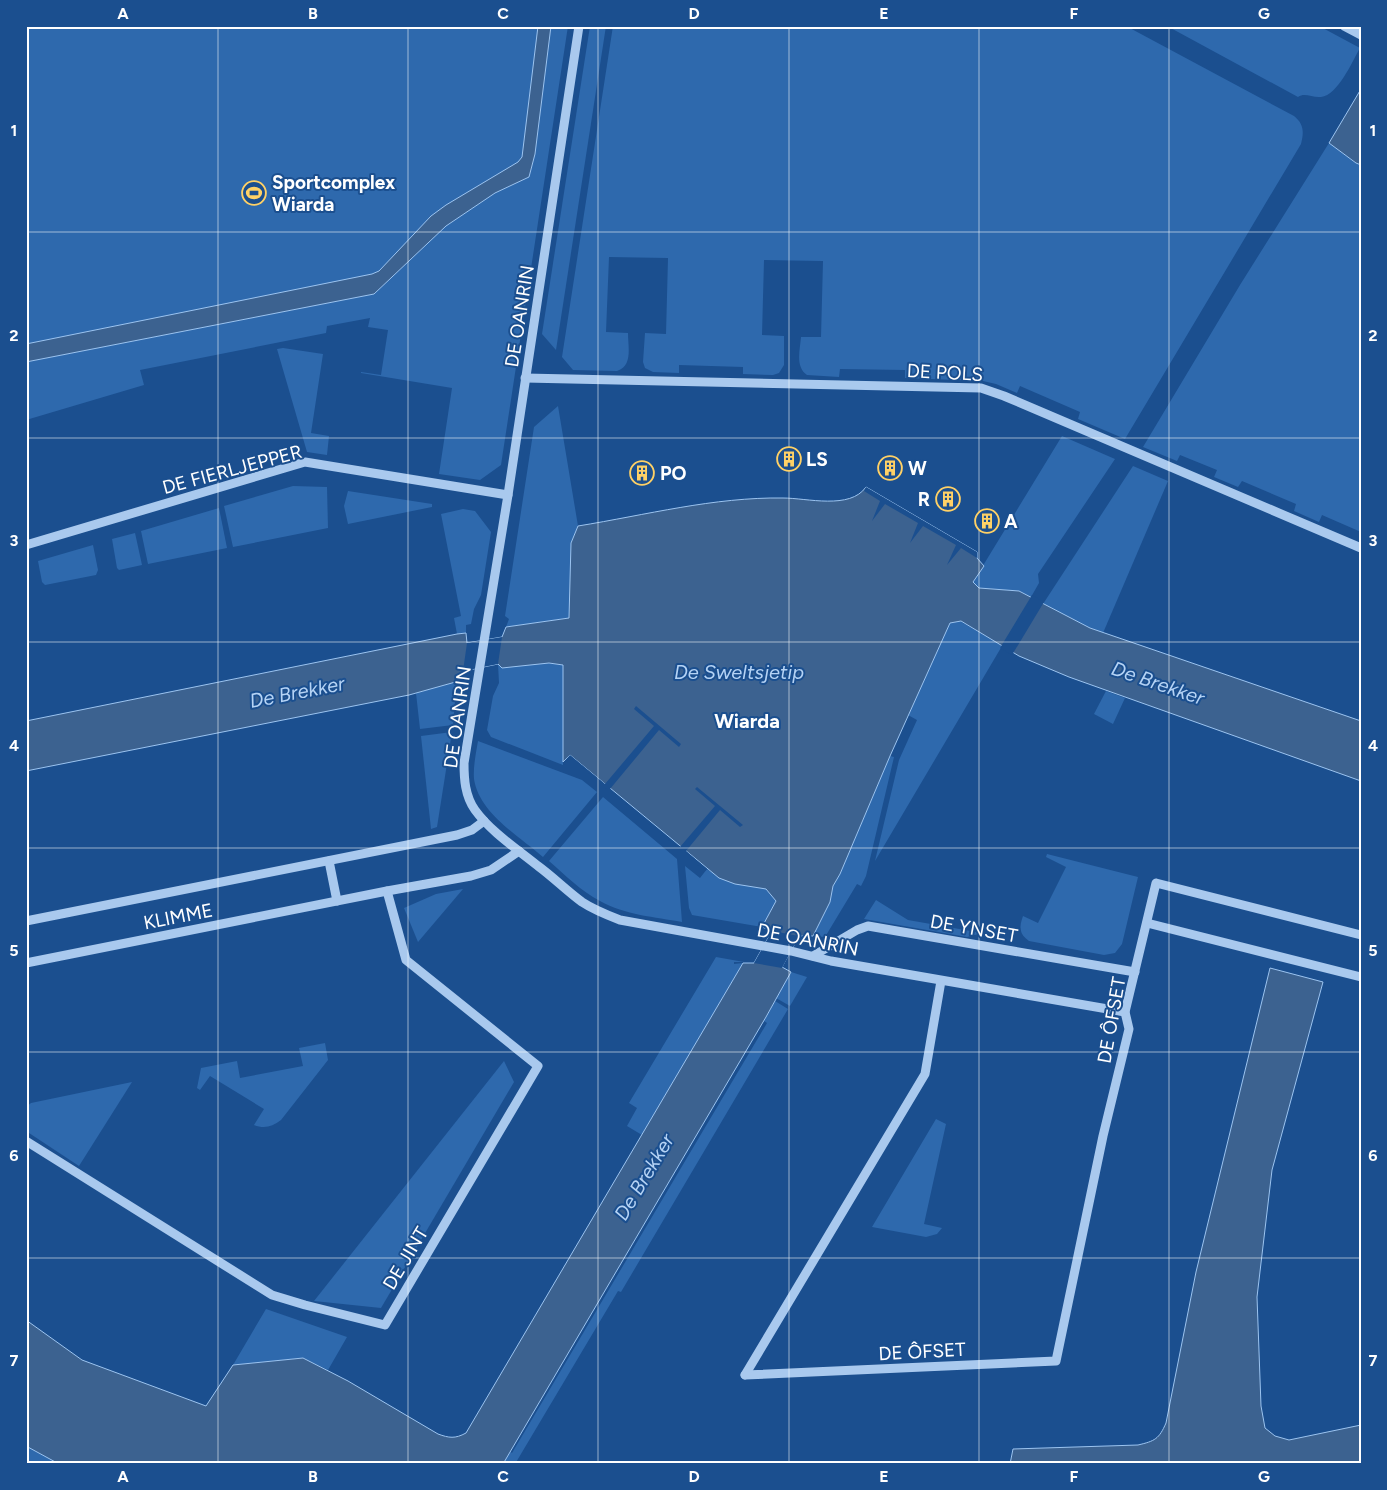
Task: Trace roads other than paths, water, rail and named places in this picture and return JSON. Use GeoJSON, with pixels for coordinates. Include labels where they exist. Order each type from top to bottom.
{"type":"FeatureCollection","features":[{"type":"Feature","properties":{"kind":"street","name":"DE OANRIN"},"geometry":{"type":"LineString","coordinates":[[579,26],[508,495],[464,762],[464,782],[474,809],[484,821],[519,852],[582,902],[599,912],[620,920],[791,951],[825,959],[1125,1012]]}},
{"type":"Feature","properties":{"kind":"street"},"geometry":{"type":"LineString","coordinates":[[1344,26],[1361,35]]}},
{"type":"Feature","properties":{"kind":"street","name":"DE POLS"},"geometry":{"type":"LineString","coordinates":[[525,378],[981,388],[1004,396],[1361,548]]}},
{"type":"Feature","properties":{"kind":"street","name":"DE FIERLJEPPER"},"geometry":{"type":"LineString","coordinates":[[26,545],[306,462],[508,495]]}},
{"type":"Feature","properties":{"kind":"street","name":"KLIMME"},"geometry":{"type":"LineString","coordinates":[[26,921],[457,836],[472,830],[484,821]]}},
{"type":"Feature","properties":{"kind":"street","name":"KLIMME"},"geometry":{"type":"LineString","coordinates":[[26,963],[386,891],[471,876],[491,870],[519,852]]}},
{"type":"Feature","properties":{"kind":"street"},"geometry":{"type":"LineString","coordinates":[[329,861],[337,901]]}},
{"type":"Feature","properties":{"kind":"street","name":"DE ÔFSET"},"geometry":{"type":"LineString","coordinates":[[941,980],[925,1074],[745,1375],[1056,1361],[1103,1136],[1129,1029],[1125,1012],[1156,884],[1361,935]]}},
{"type":"Feature","properties":{"kind":"street","name":"DE JINT"},"geometry":{"type":"LineString","coordinates":[[26,1141],[272,1295],[385,1325],[538,1066],[406,960],[386,891]]}},
{"type":"Feature","properties":{"kind":"street"},"geometry":{"type":"LineString","coordinates":[[1147,923],[1361,977]]}},
{"type":"Feature","properties":{"kind":"street","name":"DE YNSET"},"geometry":{"type":"LineString","coordinates":[[813,956],[857,930],[868,926],[1135,972]]}},
{"type":"Feature","properties":{"kind":"water"},"geometry":{"type":"Polygon","coordinates":[[[538,26],[551,26],[535,154],[529,177],[495,193],[446,226],[374,294],[26,362],[26,344],[372,274],[379,271],[431,216],[518,162],[522,157],[538,26]]]}},
{"type":"Feature","properties":{"kind":"water"},"geometry":{"type":"Polygon","coordinates":[[[1361,89],[1361,165],[1329,143],[1361,89]]]}},
{"type":"Feature","properties":{"kind":"water"},"geometry":{"type":"Polygon","coordinates":[[[866,487],[977,552],[977,558],[984,566],[973,582],[979,588],[1019,591],[1090,628],[1361,721],[1361,781],[1069,677],[1019,656],[961,621],[950,623],[890,756],[840,874],[833,886],[830,902],[813,936],[799,936],[782,967],[791,972],[766,1017],[503,1464],[59,1464],[26,1446],[26,1320],[82,1360],[206,1406],[233,1365],[303,1358],[348,1381],[438,1434],[452,1437],[466,1433],[743,963],[754,963],[772,931],[762,927],[776,901],[766,889],[735,884],[719,878],[570,755],[563,762],[563,665],[549,663],[502,668],[498,664],[464,671],[459,681],[409,695],[26,771],[26,721],[457,634],[466,633],[467,643],[502,637],[506,627],[569,618],[571,543],[578,526],[731,500],[783,498],[839,501],[859,494],[866,487]]]}},
{"type":"Feature","properties":{"kind":"water"},"geometry":{"type":"Polygon","coordinates":[[[1270,968],[1323,982],[1272,1170],[1257,1297],[1261,1406],[1265,1428],[1275,1436],[1289,1440],[1361,1425],[1361,1464],[1010,1464],[1013,1449],[1138,1445],[1149,1442],[1159,1436],[1166,1423],[1196,1272],[1270,968]]]}},
{"type":"Feature","properties":{"kind":"place","name":"Sportcomplex Wiarda"},"geometry":{"type":"Point","coordinates":[254,193]}},
{"type":"Feature","properties":{"kind":"place","name":"LS"},"geometry":{"type":"Point","coordinates":[789,459]}},
{"type":"Feature","properties":{"kind":"place","name":"W"},"geometry":{"type":"Point","coordinates":[890,468]}},
{"type":"Feature","properties":{"kind":"place","name":"PO"},"geometry":{"type":"Point","coordinates":[642,473]}},
{"type":"Feature","properties":{"kind":"place","name":"R"},"geometry":{"type":"Point","coordinates":[948,499]}},
{"type":"Feature","properties":{"kind":"place","name":"A"},"geometry":{"type":"Point","coordinates":[987,521]}},
{"type":"Feature","properties":{"kind":"district","name":"Wiarda"},"geometry":{"type":"Point","coordinates":[747,721]}},
{"type":"Feature","properties":{"kind":"water label","name":"De Sweltsjetip"},"geometry":{"type":"Point","coordinates":[739,672]}},
{"type":"Feature","properties":{"kind":"water label","name":"De Brekker"},"geometry":{"type":"Point","coordinates":[1158,683]}},
{"type":"Feature","properties":{"kind":"water label","name":"De Brekker"},"geometry":{"type":"Point","coordinates":[297,692]}},
{"type":"Feature","properties":{"kind":"water label","name":"De Brekker"},"geometry":{"type":"Point","coordinates":[644,1177]}}]}
